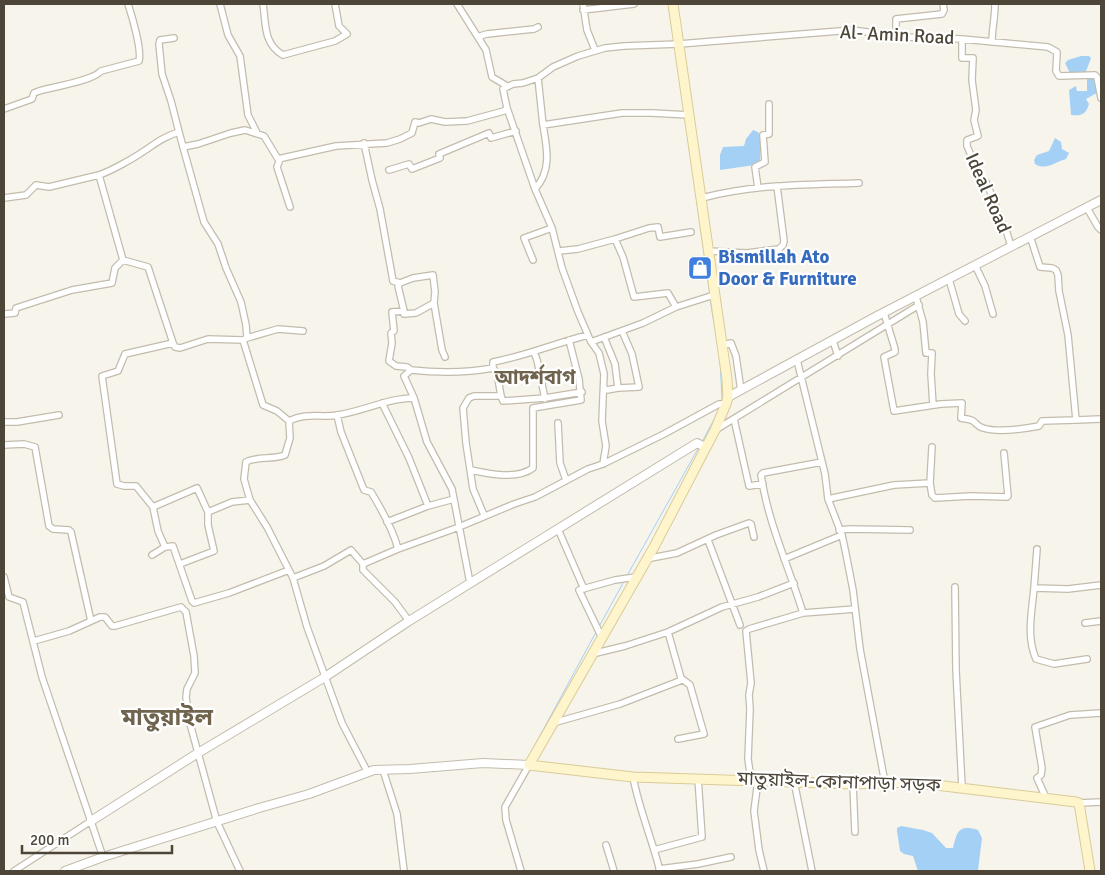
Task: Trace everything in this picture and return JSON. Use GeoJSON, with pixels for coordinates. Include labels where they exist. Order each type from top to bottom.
{"type":"FeatureCollection","features":[{"type":"Feature","properties":{"kind":"main road"},"geometry":{"type":"LineString","coordinates":[[529,765],[646,559],[701,446],[715,430],[724,402],[723,345],[711,296],[701,196],[673,4]]}},
{"type":"Feature","properties":{"kind":"main road","name":"মাতুয়াইল-কোনাপাড়া সড়ক"},"geometry":{"type":"LineString","coordinates":[[529,765],[633,777],[852,784],[911,782],[1079,803]]}},
{"type":"Feature","properties":{"kind":"main road"},"geometry":{"type":"LineString","coordinates":[[1079,803],[1090,871]]}},
{"type":"Feature","properties":{"kind":"street"},"geometry":{"type":"LineString","coordinates":[[4,109],[32,99],[34,94],[39,91],[70,84],[97,75],[100,71],[139,61],[138,46],[128,4]]}},
{"type":"Feature","properties":{"kind":"street"},"geometry":{"type":"LineString","coordinates":[[220,4],[228,35],[240,56],[248,115],[257,133]]}},
{"type":"Feature","properties":{"kind":"street"},"geometry":{"type":"LineString","coordinates":[[263,4],[263,14],[270,44],[283,54],[335,41],[347,34],[339,26],[335,4]]}},
{"type":"Feature","properties":{"kind":"street"},"geometry":{"type":"LineString","coordinates":[[458,4],[486,50],[492,77],[507,86],[503,89],[507,108],[535,189],[552,228],[562,268],[578,312],[591,342],[602,361],[604,388],[602,421],[606,446],[603,464]]}},
{"type":"Feature","properties":{"kind":"street"},"geometry":{"type":"LineString","coordinates":[[595,50],[587,30],[583,7],[634,4]]}},
{"type":"Feature","properties":{"kind":"street"},"geometry":{"type":"LineString","coordinates":[[896,27],[896,19],[942,14],[944,10],[943,4]]}},
{"type":"Feature","properties":{"kind":"street"},"geometry":{"type":"LineString","coordinates":[[992,42],[995,4]]}},
{"type":"Feature","properties":{"kind":"street"},"geometry":{"type":"LineString","coordinates":[[480,40],[480,36],[486,34],[538,27]]}},
{"type":"Feature","properties":{"kind":"street","name":"Al- Amin Road"},"geometry":{"type":"LineString","coordinates":[[507,86],[538,78],[553,67],[595,50],[624,46],[679,44],[852,30],[904,37],[962,39],[1054,49],[1057,52],[1056,71],[1058,76],[1097,76],[1101,98]]}},
{"type":"Feature","properties":{"kind":"street"},"geometry":{"type":"LineString","coordinates":[[174,38],[160,40],[162,74],[204,222],[218,244],[241,302],[246,325],[245,339],[263,405],[289,421],[290,438],[285,455],[246,462],[244,479],[250,500],[267,527],[293,578],[307,627],[342,722],[367,771]]}},
{"type":"Feature","properties":{"kind":"street","name":"Ideal Road"},"geometry":{"type":"LineString","coordinates":[[962,39],[962,58],[974,58],[972,80],[976,110],[974,120],[978,136],[967,140],[967,146],[982,181],[986,182],[1011,246]]}},
{"type":"Feature","properties":{"kind":"street"},"geometry":{"type":"LineString","coordinates":[[535,189],[544,178],[547,162],[538,78]]}},
{"type":"Feature","properties":{"kind":"street"},"geometry":{"type":"LineString","coordinates":[[758,188],[755,167],[765,162],[762,135],[769,134],[769,104]]}},
{"type":"Feature","properties":{"kind":"street"},"geometry":{"type":"LineString","coordinates":[[183,147],[245,130],[264,136],[274,155],[280,159],[336,146],[387,143],[408,136],[412,133],[415,122],[431,120],[445,122],[467,121],[504,111],[507,108]]}},
{"type":"Feature","properties":{"kind":"street"},"geometry":{"type":"LineString","coordinates":[[543,125],[622,113],[652,112],[689,115]]}},
{"type":"Feature","properties":{"kind":"street"},"geometry":{"type":"LineString","coordinates":[[389,170],[409,164],[412,169],[440,158],[439,154],[489,133],[491,138],[516,131]]}},
{"type":"Feature","properties":{"kind":"street"},"geometry":{"type":"LineString","coordinates":[[4,198],[26,195],[36,185],[49,187],[108,172],[143,152],[159,140],[179,132]]}},
{"type":"Feature","properties":{"kind":"street"},"geometry":{"type":"LineString","coordinates":[[364,143],[380,209],[393,281],[400,283],[413,278],[433,275],[434,304],[442,350],[445,356]]}},
{"type":"Feature","properties":{"kind":"street"},"geometry":{"type":"LineString","coordinates":[[280,159],[277,168],[290,207]]}},
{"type":"Feature","properties":{"kind":"street"},"geometry":{"type":"LineString","coordinates":[[99,175],[123,260]]}},
{"type":"Feature","properties":{"kind":"street"},"geometry":{"type":"LineString","coordinates":[[701,196],[706,198],[746,188],[859,183]]}},
{"type":"Feature","properties":{"kind":"street"},"geometry":{"type":"LineString","coordinates":[[708,251],[747,253],[780,249],[784,241],[777,186]]}},
{"type":"Feature","properties":{"kind":"street"},"geometry":{"type":"LineString","coordinates":[[362,564],[459,527],[484,515],[535,498],[588,469],[603,464],[664,434],[884,312],[1101,200]]}},
{"type":"Feature","properties":{"kind":"street"},"geometry":{"type":"LineString","coordinates":[[1088,208],[1101,230]]}},
{"type":"Feature","properties":{"kind":"street"},"geometry":{"type":"LineString","coordinates":[[559,251],[578,249],[658,226],[660,238],[691,232]]}},
{"type":"Feature","properties":{"kind":"street"},"geometry":{"type":"LineString","coordinates":[[533,260],[524,238],[552,228]]}},
{"type":"Feature","properties":{"kind":"street"},"geometry":{"type":"LineString","coordinates":[[1030,236],[1040,267],[1052,268],[1056,270],[1058,275],[1059,291],[1068,335],[1076,420]]}},
{"type":"Feature","properties":{"kind":"street"},"geometry":{"type":"LineString","coordinates":[[615,239],[623,257],[634,297],[668,293],[676,307]]}},
{"type":"Feature","properties":{"kind":"street"},"geometry":{"type":"LineString","coordinates":[[4,314],[15,313],[16,308],[72,290],[112,283],[115,268],[123,260]]}},
{"type":"Feature","properties":{"kind":"street"},"geometry":{"type":"LineString","coordinates":[[123,260],[148,267],[172,343],[176,347],[180,348],[208,339],[245,339],[278,329],[303,331]]}},
{"type":"Feature","properties":{"kind":"street"},"geometry":{"type":"LineString","coordinates":[[975,265],[985,286],[993,314]]}},
{"type":"Feature","properties":{"kind":"street"},"geometry":{"type":"LineString","coordinates":[[950,279],[959,314],[965,321]]}},
{"type":"Feature","properties":{"kind":"street"},"geometry":{"type":"LineString","coordinates":[[400,283],[398,286],[404,314],[416,314],[434,304]]}},
{"type":"Feature","properties":{"kind":"street"},"geometry":{"type":"LineString","coordinates":[[591,342],[642,323],[676,307],[711,296]]}},
{"type":"Feature","properties":{"kind":"street"},"geometry":{"type":"LineString","coordinates":[[916,297],[923,322],[926,353],[932,352],[933,405]]}},
{"type":"Feature","properties":{"kind":"street"},"geometry":{"type":"LineString","coordinates":[[715,430],[919,305]]}},
{"type":"Feature","properties":{"kind":"street"},"geometry":{"type":"LineString","coordinates":[[404,311],[392,312],[394,331],[391,333],[390,361],[396,366],[407,367],[412,370],[445,372],[478,371],[493,368]]}},
{"type":"Feature","properties":{"kind":"street"},"geometry":{"type":"LineString","coordinates":[[884,312],[895,352],[884,359],[893,410],[896,412],[933,405],[962,403],[961,418],[972,421],[983,429],[1025,429],[1039,426],[1042,421],[1101,419]]}},
{"type":"Feature","properties":{"kind":"street"},"geometry":{"type":"LineString","coordinates":[[604,388],[607,390],[639,387],[632,354],[622,331]]}},
{"type":"Feature","properties":{"kind":"street"},"geometry":{"type":"LineString","coordinates":[[582,392],[545,398],[503,401],[493,362],[534,352],[588,335]]}},
{"type":"Feature","properties":{"kind":"street"},"geometry":{"type":"LineString","coordinates":[[604,337],[615,364],[618,388]]}},
{"type":"Feature","properties":{"kind":"street"},"geometry":{"type":"LineString","coordinates":[[471,470],[505,474],[526,473],[533,468],[533,408],[579,402],[582,398],[574,355],[568,340]]}},
{"type":"Feature","properties":{"kind":"street"},"geometry":{"type":"LineString","coordinates":[[833,341],[838,356]]}},
{"type":"Feature","properties":{"kind":"street"},"geometry":{"type":"LineString","coordinates":[[164,547],[153,507],[136,486],[117,484],[102,376],[118,371],[125,354],[172,343]]}},
{"type":"Feature","properties":{"kind":"street"},"geometry":{"type":"LineString","coordinates":[[723,345],[731,343],[736,356],[741,391]]}},
{"type":"Feature","properties":{"kind":"street"},"geometry":{"type":"LineString","coordinates":[[534,352],[538,360],[545,398],[544,406]]}},
{"type":"Feature","properties":{"kind":"street"},"geometry":{"type":"LineString","coordinates":[[797,360],[822,462],[828,499],[840,533],[850,571],[860,649],[885,783]]}},
{"type":"Feature","properties":{"kind":"street"},"geometry":{"type":"LineString","coordinates":[[412,370],[404,376],[414,398],[427,442],[448,480],[454,499],[470,583]]}},
{"type":"Feature","properties":{"kind":"street"},"geometry":{"type":"LineString","coordinates":[[484,515],[475,494],[463,408],[469,398],[474,396],[502,396]]}},
{"type":"Feature","properties":{"kind":"street"},"geometry":{"type":"LineString","coordinates":[[289,421],[298,416],[337,415],[394,400],[414,398]]}},
{"type":"Feature","properties":{"kind":"street"},"geometry":{"type":"LineString","coordinates":[[382,403],[409,458],[428,506]]}},
{"type":"Feature","properties":{"kind":"street"},"geometry":{"type":"LineString","coordinates":[[4,422],[17,422],[59,415]]}},
{"type":"Feature","properties":{"kind":"street"},"geometry":{"type":"LineString","coordinates":[[337,415],[341,432],[364,490],[371,492],[394,532],[398,549]]}},
{"type":"Feature","properties":{"kind":"street"},"geometry":{"type":"LineString","coordinates":[[734,419],[749,486],[763,484]]}},
{"type":"Feature","properties":{"kind":"street"},"geometry":{"type":"LineString","coordinates":[[558,423],[559,456],[566,480]]}},
{"type":"Feature","properties":{"kind":"street"},"geometry":{"type":"LineString","coordinates":[[4,445],[24,444],[35,447],[49,526],[53,529],[69,530],[71,532],[91,621]]}},
{"type":"Feature","properties":{"kind":"street"},"geometry":{"type":"LineString","coordinates":[[14,871],[198,753],[325,677],[470,583],[558,529],[701,446]]}},
{"type":"Feature","properties":{"kind":"street"},"geometry":{"type":"LineString","coordinates":[[932,447],[930,483],[932,495],[935,498],[1007,497],[1004,453]]}},
{"type":"Feature","properties":{"kind":"street"},"geometry":{"type":"LineString","coordinates":[[802,613],[794,583],[771,521],[762,473],[822,462]]}},
{"type":"Feature","properties":{"kind":"street"},"geometry":{"type":"LineString","coordinates":[[828,499],[894,485],[930,483]]}},
{"type":"Feature","properties":{"kind":"street"},"geometry":{"type":"LineString","coordinates":[[153,507],[197,488],[208,512],[208,525],[214,551],[180,564]]}},
{"type":"Feature","properties":{"kind":"street"},"geometry":{"type":"LineString","coordinates":[[387,522],[428,506],[454,499]]}},
{"type":"Feature","properties":{"kind":"street"},"geometry":{"type":"LineString","coordinates":[[208,512],[232,502],[250,500]]}},
{"type":"Feature","properties":{"kind":"street"},"geometry":{"type":"LineString","coordinates":[[646,559],[677,553],[750,523],[754,536]]}},
{"type":"Feature","properties":{"kind":"street"},"geometry":{"type":"LineString","coordinates":[[558,529],[584,589]]}},
{"type":"Feature","properties":{"kind":"street"},"geometry":{"type":"LineString","coordinates":[[784,559],[840,533],[865,529],[910,530]]}},
{"type":"Feature","properties":{"kind":"street"},"geometry":{"type":"LineString","coordinates":[[708,540],[740,624]]}},
{"type":"Feature","properties":{"kind":"street"},"geometry":{"type":"LineString","coordinates":[[152,555],[164,547],[173,546],[194,603],[289,570]]}},
{"type":"Feature","properties":{"kind":"street"},"geometry":{"type":"LineString","coordinates":[[293,578],[324,566],[351,550],[362,564],[363,570],[395,602],[409,621]]}},
{"type":"Feature","properties":{"kind":"street"},"geometry":{"type":"LineString","coordinates":[[1037,550],[1030,624],[1031,648],[1036,659],[1054,664],[1087,659]]}},
{"type":"Feature","properties":{"kind":"street"},"geometry":{"type":"LineString","coordinates":[[4,576],[9,597],[23,602],[42,677],[103,857]]}},
{"type":"Feature","properties":{"kind":"street"},"geometry":{"type":"LineString","coordinates":[[602,638],[580,590],[615,580],[636,577]]}},
{"type":"Feature","properties":{"kind":"street"},"geometry":{"type":"LineString","coordinates":[[592,654],[668,632],[732,604],[758,597],[794,583]]}},
{"type":"Feature","properties":{"kind":"street"},"geometry":{"type":"LineString","coordinates":[[1034,588],[1068,589],[1101,585]]}},
{"type":"Feature","properties":{"kind":"street"},"geometry":{"type":"LineString","coordinates":[[954,587],[962,787]]}},
{"type":"Feature","properties":{"kind":"street"},"geometry":{"type":"LineString","coordinates":[[34,641],[69,631],[105,617],[112,626],[118,626],[181,607],[184,609],[194,656],[195,673],[187,689],[186,697],[189,720],[217,822],[240,871]]}},
{"type":"Feature","properties":{"kind":"street"},"geometry":{"type":"LineString","coordinates":[[764,871],[754,811],[755,780],[748,759],[749,695],[752,683],[746,631],[802,613],[855,609]]}},
{"type":"Feature","properties":{"kind":"street"},"geometry":{"type":"LineString","coordinates":[[1085,624],[1101,621]]}},
{"type":"Feature","properties":{"kind":"street"},"geometry":{"type":"LineString","coordinates":[[668,632],[682,680],[690,685],[704,734],[678,739]]}},
{"type":"Feature","properties":{"kind":"street"},"geometry":{"type":"LineString","coordinates":[[553,723],[620,704],[682,680]]}},
{"type":"Feature","properties":{"kind":"street"},"geometry":{"type":"LineString","coordinates":[[1046,798],[1037,778],[1041,775],[1042,768],[1035,727],[1070,715],[1101,713]]}},
{"type":"Feature","properties":{"kind":"street"},"geometry":{"type":"LineString","coordinates":[[66,871],[103,857],[309,794],[367,771],[483,763],[529,765],[505,807],[508,828],[520,871]]}},
{"type":"Feature","properties":{"kind":"street"},"geometry":{"type":"LineString","coordinates":[[383,770],[397,814],[404,871]]}},
{"type":"Feature","properties":{"kind":"street"},"geometry":{"type":"LineString","coordinates":[[633,777],[659,870],[731,857]]}},
{"type":"Feature","properties":{"kind":"street"},"geometry":{"type":"LineString","coordinates":[[654,850],[702,837],[698,778]]}},
{"type":"Feature","properties":{"kind":"street"},"geometry":{"type":"LineString","coordinates":[[794,781],[812,871]]}},
{"type":"Feature","properties":{"kind":"street"},"geometry":{"type":"LineString","coordinates":[[852,784],[855,832]]}},
{"type":"Feature","properties":{"kind":"street"},"geometry":{"type":"LineString","coordinates":[[1079,803],[1101,802]]}},
{"type":"Feature","properties":{"kind":"street"},"geometry":{"type":"LineString","coordinates":[[606,845],[614,871]]}},
{"type":"Feature","properties":{"kind":"water"},"geometry":{"type":"Polygon","coordinates":[[[1089,56],[1091,58],[1085,74],[1070,73],[1065,63],[1068,60],[1089,56]]]}},
{"type":"Feature","properties":{"kind":"water"},"geometry":{"type":"Polygon","coordinates":[[[1087,79],[1095,79],[1101,93],[1086,99],[1089,104],[1085,113],[1071,115],[1069,90],[1076,86],[1077,91],[1087,91],[1087,79]]]}},
{"type":"Feature","properties":{"kind":"water"},"geometry":{"type":"Polygon","coordinates":[[[753,130],[758,132],[761,139],[760,162],[755,165],[720,170],[720,155],[723,147],[744,146],[746,139],[753,130]]]}},
{"type":"Feature","properties":{"kind":"water"},"geometry":{"type":"Polygon","coordinates":[[[1055,138],[1061,142],[1062,149],[1069,153],[1066,159],[1043,167],[1035,164],[1034,160],[1037,155],[1049,151],[1055,138]]]}},
{"type":"Feature","properties":{"kind":"water"},"geometry":{"type":"Polygon","coordinates":[[[901,826],[932,833],[946,848],[953,848],[957,834],[962,829],[971,828],[978,830],[982,838],[978,870],[918,871],[913,856],[900,851],[897,828],[901,826]]]}},
{"type":"Feature","properties":{"kind":"waterway"},"geometry":{"type":"LineString","coordinates":[[668,4],[673,33]]}},
{"type":"Feature","properties":{"kind":"waterway"},"geometry":{"type":"LineString","coordinates":[[685,118],[710,295]]}},
{"type":"Feature","properties":{"kind":"waterway"},"geometry":{"type":"LineString","coordinates":[[710,299],[715,329]]}},
{"type":"Feature","properties":{"kind":"waterway"},"geometry":{"type":"LineString","coordinates":[[720,358],[722,401]]}},
{"type":"Feature","properties":{"kind":"waterway"},"geometry":{"type":"LineString","coordinates":[[702,442],[718,412]]}},
{"type":"Feature","properties":{"kind":"waterway"},"geometry":{"type":"LineString","coordinates":[[628,574],[699,447]]}},
{"type":"Feature","properties":{"kind":"waterway"},"geometry":{"type":"LineString","coordinates":[[600,625],[623,583]]}},
{"type":"Feature","properties":{"kind":"waterway"},"geometry":{"type":"LineString","coordinates":[[530,754],[595,634]]}},
{"type":"Feature","properties":{"kind":"place","name":"Bismillah Ato Door & Furniture"},"geometry":{"type":"Point","coordinates":[700,268]}},
{"type":"Feature","properties":{"kind":"district","name":"আদর্শবাগ"},"geometry":{"type":"Point","coordinates":[535,377]}},
{"type":"Feature","properties":{"kind":"district","name":"মাতুয়াইল"},"geometry":{"type":"Point","coordinates":[167,717]}}]}
